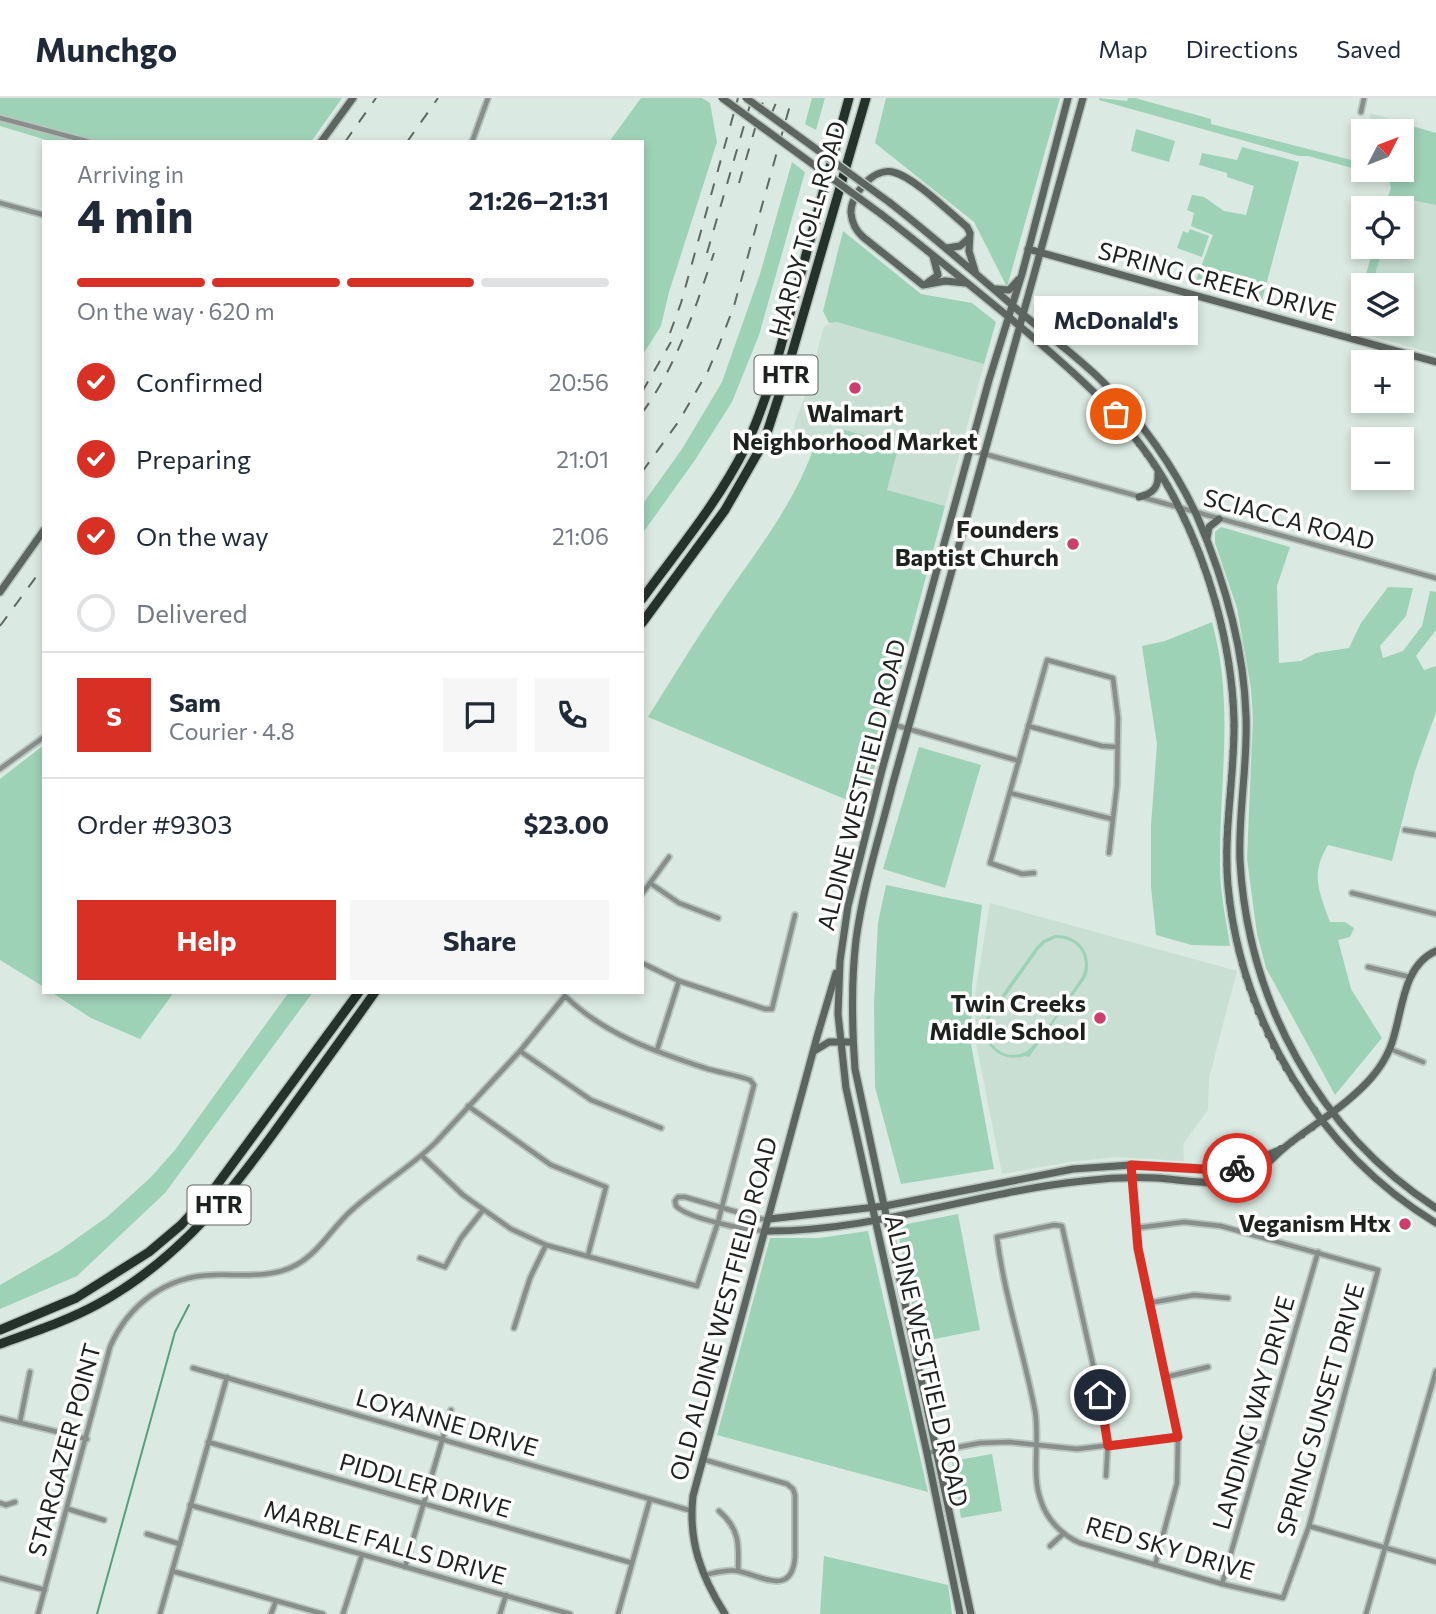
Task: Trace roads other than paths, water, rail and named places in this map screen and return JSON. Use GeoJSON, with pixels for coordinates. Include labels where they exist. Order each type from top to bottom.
{"type":"FeatureCollection","features":[{"type":"Feature","properties":{"kind":"highway","name":"HARDY TOLL ROAD"},"geometry":{"type":"LineString","coordinates":[[644,596],[713,500],[738,461],[752,431],[773,375],[849,98]]}},
{"type":"Feature","properties":{"kind":"highway","name":"HARDY TOLL ROAD"},"geometry":{"type":"LineString","coordinates":[[644,620],[725,510],[764,442],[866,98]]}},
{"type":"Feature","properties":{"kind":"highway","name":"HTR"},"geometry":{"type":"LineString","coordinates":[[0,1330],[76,1298],[149,1252],[181,1224],[214,1189],[358,994]]}},
{"type":"Feature","properties":{"kind":"highway","name":"HTR"},"geometry":{"type":"LineString","coordinates":[[0,1344],[68,1319],[100,1303],[173,1252],[239,1182],[374,994]]}},
{"type":"Feature","properties":{"kind":"main road"},"geometry":{"type":"LineString","coordinates":[[322,140],[354,98]]}},
{"type":"Feature","properties":{"kind":"main road"},"geometry":{"type":"LineString","coordinates":[[722,98],[881,214],[1009,317],[1085,382],[1110,408],[1157,470],[1179,508],[1196,548],[1214,599],[1228,664],[1233,705],[1228,888],[1247,981],[1280,1058],[1322,1120],[1367,1170],[1418,1212],[1436,1223]]}},
{"type":"Feature","properties":{"kind":"main road"},"geometry":{"type":"LineString","coordinates":[[746,98],[889,202],[1083,364],[1119,399],[1153,442],[1195,512],[1209,545]]}},
{"type":"Feature","properties":{"kind":"main road","name":"ALDINE WESTFIELD ROAD"},"geometry":{"type":"LineString","coordinates":[[960,1614],[942,1520],[850,1109],[838,1014],[840,961],[848,906],[895,725],[970,450],[1022,274],[1068,98]]}},
{"type":"Feature","properties":{"kind":"main road","name":"ALDINE WESTFIELD ROAD"},"geometry":{"type":"LineString","coordinates":[[971,1614],[855,1069],[853,1042],[856,944],[873,864],[908,729],[1083,98]]}},
{"type":"Feature","properties":{"kind":"main road"},"geometry":{"type":"LineString","coordinates":[[1050,163],[1063,168]]}},
{"type":"Feature","properties":{"kind":"main road"},"geometry":{"type":"LineString","coordinates":[[968,283],[945,281],[923,285],[863,237],[855,228],[851,214],[859,191],[869,180],[890,171],[906,177],[967,227],[969,251],[975,272]]}},
{"type":"Feature","properties":{"kind":"main road"},"geometry":{"type":"LineString","coordinates":[[947,248],[960,246],[970,238]]}},
{"type":"Feature","properties":{"kind":"main road","name":"SPRING CREEK DRIVE"},"geometry":{"type":"LineString","coordinates":[[1028,249],[1436,362]]}},
{"type":"Feature","properties":{"kind":"main road"},"geometry":{"type":"LineString","coordinates":[[923,285],[938,275],[933,255]]}},
{"type":"Feature","properties":{"kind":"main road"},"geometry":{"type":"LineString","coordinates":[[995,289],[1012,289],[1022,274]]}},
{"type":"Feature","properties":{"kind":"main road"},"geometry":{"type":"LineString","coordinates":[[1009,357],[1018,343],[1024,340],[1038,342]]}},
{"type":"Feature","properties":{"kind":"main road"},"geometry":{"type":"LineString","coordinates":[[1110,408],[1119,399]]}},
{"type":"Feature","properties":{"kind":"main road"},"geometry":{"type":"LineString","coordinates":[[1139,497],[1155,489],[1157,470]]}},
{"type":"Feature","properties":{"kind":"main road"},"geometry":{"type":"LineString","coordinates":[[1219,519],[1206,533],[1227,600],[1241,662],[1245,708],[1241,821],[1242,887],[1248,926],[1264,984],[1280,1027],[1303,1070],[1332,1113],[1366,1152],[1436,1208]]}},
{"type":"Feature","properties":{"kind":"main road"},"geometry":{"type":"LineString","coordinates":[[0,592],[42,533]]}},
{"type":"Feature","properties":{"kind":"main road"},"geometry":{"type":"LineString","coordinates":[[941,555],[955,559]]}},
{"type":"Feature","properties":{"kind":"main road"},"geometry":{"type":"LineString","coordinates":[[1214,599],[1227,600]]}},
{"type":"Feature","properties":{"kind":"main road"},"geometry":{"type":"LineString","coordinates":[[1233,705],[1245,708]]}},
{"type":"Feature","properties":{"kind":"main road"},"geometry":{"type":"LineString","coordinates":[[1228,819],[1241,821]]}},
{"type":"Feature","properties":{"kind":"main road"},"geometry":{"type":"LineString","coordinates":[[860,859],[873,864]]}},
{"type":"Feature","properties":{"kind":"main road"},"geometry":{"type":"LineString","coordinates":[[1235,928],[1248,926]]}},
{"type":"Feature","properties":{"kind":"main road"},"geometry":{"type":"LineString","coordinates":[[765,1231],[821,1229],[875,1221],[1083,1181],[1132,1177],[1211,1183],[1242,1178],[1256,1172],[1332,1113],[1375,1075],[1390,1049],[1410,977],[1428,955],[1436,951]]}},
{"type":"Feature","properties":{"kind":"main road","name":"OLD ALDINE WESTFIELD ROAD"},"geometry":{"type":"LineString","coordinates":[[725,1614],[704,1576],[694,1547],[692,1511],[702,1459],[840,961]]}},
{"type":"Feature","properties":{"kind":"main road"},"geometry":{"type":"LineString","coordinates":[[1267,1031],[1280,1027]]}},
{"type":"Feature","properties":{"kind":"main road"},"geometry":{"type":"LineString","coordinates":[[814,1052],[829,1042],[853,1042]]}},
{"type":"Feature","properties":{"kind":"main road"},"geometry":{"type":"LineString","coordinates":[[850,1109],[863,1107]]}},
{"type":"Feature","properties":{"kind":"main road"},"geometry":{"type":"LineString","coordinates":[[769,1219],[885,1206],[1073,1168],[1131,1165],[1220,1170],[1238,1168],[1284,1148]]}},
{"type":"Feature","properties":{"kind":"main road"},"geometry":{"type":"LineString","coordinates":[[1169,1166],[1169,1180]]}},
{"type":"Feature","properties":{"kind":"main road"},"geometry":{"type":"LineString","coordinates":[[1013,1180],[1015,1192]]}},
{"type":"Feature","properties":{"kind":"main road"},"geometry":{"type":"LineString","coordinates":[[1418,1212],[1425,1201]]}},
{"type":"Feature","properties":{"kind":"main road"},"geometry":{"type":"LineString","coordinates":[[895,1312],[907,1310]]}},
{"type":"Feature","properties":{"kind":"main road"},"geometry":{"type":"LineString","coordinates":[[911,1383],[922,1381]]}},
{"type":"Feature","properties":{"kind":"main road"},"geometry":{"type":"LineString","coordinates":[[942,1520],[951,1518]]}},
{"type":"Feature","properties":{"kind":"main road"},"geometry":{"type":"LineString","coordinates":[[958,1600],[968,1597]]}},
{"type":"Feature","properties":{"kind":"street"},"geometry":{"type":"LineString","coordinates":[[473,140],[488,98]]}},
{"type":"Feature","properties":{"kind":"street"},"geometry":{"type":"LineString","coordinates":[[1361,112],[1364,98]]}},
{"type":"Feature","properties":{"kind":"street"},"geometry":{"type":"LineString","coordinates":[[0,118],[82,140]]}},
{"type":"Feature","properties":{"kind":"street"},"geometry":{"type":"LineString","coordinates":[[0,203],[42,214]]}},
{"type":"Feature","properties":{"kind":"street","name":"SCIACCA ROAD"},"geometry":{"type":"LineString","coordinates":[[970,450],[1436,578]]}},
{"type":"Feature","properties":{"kind":"street"},"geometry":{"type":"LineString","coordinates":[[1034,873],[1022,874],[990,863],[1047,660],[1113,678],[1118,718],[1118,785],[1109,853]]}},
{"type":"Feature","properties":{"kind":"street"},"geometry":{"type":"LineString","coordinates":[[895,725],[1018,761]]}},
{"type":"Feature","properties":{"kind":"street"},"geometry":{"type":"LineString","coordinates":[[1028,726],[1102,746],[1117,747]]}},
{"type":"Feature","properties":{"kind":"street"},"geometry":{"type":"LineString","coordinates":[[0,769],[42,738]]}},
{"type":"Feature","properties":{"kind":"street"},"geometry":{"type":"LineString","coordinates":[[1010,793],[1112,819]]}},
{"type":"Feature","properties":{"kind":"street"},"geometry":{"type":"LineString","coordinates":[[1405,830],[1436,835]]}},
{"type":"Feature","properties":{"kind":"street"},"geometry":{"type":"LineString","coordinates":[[644,891],[669,857]]}},
{"type":"Feature","properties":{"kind":"street"},"geometry":{"type":"LineString","coordinates":[[650,883],[679,904],[718,918]]}},
{"type":"Feature","properties":{"kind":"street"},"geometry":{"type":"LineString","coordinates":[[1352,893],[1436,914]]}},
{"type":"Feature","properties":{"kind":"street"},"geometry":{"type":"LineString","coordinates":[[644,964],[679,981],[772,1009],[796,915]]}},
{"type":"Feature","properties":{"kind":"street"},"geometry":{"type":"LineString","coordinates":[[1368,967],[1410,977]]}},
{"type":"Feature","properties":{"kind":"street"},"geometry":{"type":"LineString","coordinates":[[422,1156],[463,1195],[511,1229],[546,1245],[697,1286],[718,1222],[754,1085],[750,1080],[657,1051],[679,981]]}},
{"type":"Feature","properties":{"kind":"street","name":"STARGAZER POINT"},"geometry":{"type":"LineString","coordinates":[[38,1614],[110,1347],[120,1325],[136,1307],[155,1292],[179,1280],[199,1275],[261,1275],[292,1267],[315,1251],[355,1207],[422,1156],[520,1051],[565,996],[606,1028],[657,1051]]}},
{"type":"Feature","properties":{"kind":"street"},"geometry":{"type":"LineString","coordinates":[[1390,1049],[1423,1062]]}},
{"type":"Feature","properties":{"kind":"street"},"geometry":{"type":"LineString","coordinates":[[520,1051],[591,1100],[661,1128]]}},
{"type":"Feature","properties":{"kind":"street"},"geometry":{"type":"LineString","coordinates":[[468,1106],[551,1165],[606,1187],[588,1255]]}},
{"type":"Feature","properties":{"kind":"street"},"geometry":{"type":"LineString","coordinates":[[1131,1165],[1138,1248],[1178,1437],[1177,1483],[1155,1565]]}},
{"type":"Feature","properties":{"kind":"street"},"geometry":{"type":"LineString","coordinates":[[765,1231],[745,1230],[680,1210],[674,1201],[678,1197],[685,1198],[769,1219]]}},
{"type":"Feature","properties":{"kind":"street"},"geometry":{"type":"LineString","coordinates":[[420,1258],[445,1267],[461,1238],[483,1210]]}},
{"type":"Feature","properties":{"kind":"street"},"geometry":{"type":"LineString","coordinates":[[1136,1228],[1184,1222],[1206,1223],[1318,1252]]}},
{"type":"Feature","properties":{"kind":"street","name":"RED SKY DRIVE"},"geometry":{"type":"LineString","coordinates":[[1108,1446],[1100,1395],[1062,1226],[998,1237],[1035,1410],[1037,1484],[1040,1499],[1051,1521],[1063,1534],[1080,1544],[1222,1584],[1283,1598]]}},
{"type":"Feature","properties":{"kind":"street"},"geometry":{"type":"LineString","coordinates":[[514,1328],[530,1278],[546,1245]]}},
{"type":"Feature","properties":{"kind":"street","name":"SPRING SUNSET DRIVE"},"geometry":{"type":"LineString","coordinates":[[1283,1598],[1309,1526],[1378,1270],[1318,1252]]}},
{"type":"Feature","properties":{"kind":"street","name":"LANDING WAY DRIVE"},"geometry":{"type":"LineString","coordinates":[[1222,1584],[1318,1252]]}},
{"type":"Feature","properties":{"kind":"street"},"geometry":{"type":"LineString","coordinates":[[1149,1303],[1194,1295],[1228,1298]]}},
{"type":"Feature","properties":{"kind":"street"},"geometry":{"type":"LineString","coordinates":[[1166,1377],[1208,1367]]}},
{"type":"Feature","properties":{"kind":"street","name":"LOYANNE DRIVE"},"geometry":{"type":"LineString","coordinates":[[193,1368],[692,1511]]}},
{"type":"Feature","properties":{"kind":"street"},"geometry":{"type":"LineString","coordinates":[[1366,1614],[1436,1371]]}},
{"type":"Feature","properties":{"kind":"street"},"geometry":{"type":"LineString","coordinates":[[20,1422],[30,1372]]}},
{"type":"Feature","properties":{"kind":"street"},"geometry":{"type":"LineString","coordinates":[[160,1614],[226,1377]]}},
{"type":"Feature","properties":{"kind":"street"},"geometry":{"type":"LineString","coordinates":[[405,1567],[451,1410]]}},
{"type":"Feature","properties":{"kind":"street"},"geometry":{"type":"LineString","coordinates":[[0,1418],[87,1439]]}},
{"type":"Feature","properties":{"kind":"street"},"geometry":{"type":"LineString","coordinates":[[927,1453],[980,1443],[998,1442],[1077,1450],[1178,1437]]}},
{"type":"Feature","properties":{"kind":"street"},"geometry":{"type":"LineString","coordinates":[[1246,1437],[1263,1443]]}},
{"type":"Feature","properties":{"kind":"street","name":"PIDDLER DRIVE"},"geometry":{"type":"LineString","coordinates":[[208,1442],[632,1563]]}},
{"type":"Feature","properties":{"kind":"street"},"geometry":{"type":"LineString","coordinates":[[1106,1476],[1108,1446]]}},
{"type":"Feature","properties":{"kind":"street"},"geometry":{"type":"LineString","coordinates":[[702,1459],[787,1484],[795,1495],[795,1557],[792,1573],[776,1582],[738,1571],[704,1576]]}},
{"type":"Feature","properties":{"kind":"street"},"geometry":{"type":"LineString","coordinates":[[618,1614],[650,1499]]}},
{"type":"Feature","properties":{"kind":"street"},"geometry":{"type":"LineString","coordinates":[[0,1503],[6,1505],[15,1502]]}},
{"type":"Feature","properties":{"kind":"street","name":"MARBLE FALLS DRIVE"},"geometry":{"type":"LineString","coordinates":[[190,1505],[570,1614]]}},
{"type":"Feature","properties":{"kind":"street"},"geometry":{"type":"LineString","coordinates":[[68,1509],[104,1520]]}},
{"type":"Feature","properties":{"kind":"street"},"geometry":{"type":"LineString","coordinates":[[719,1511],[734,1527],[739,1539],[738,1571]]}},
{"type":"Feature","properties":{"kind":"street"},"geometry":{"type":"LineString","coordinates":[[1309,1526],[1436,1562]]}},
{"type":"Feature","properties":{"kind":"street"},"geometry":{"type":"LineString","coordinates":[[146,1534],[180,1544]]}},
{"type":"Feature","properties":{"kind":"street"},"geometry":{"type":"LineString","coordinates":[[1050,1546],[1063,1534]]}},
{"type":"Feature","properties":{"kind":"street"},"geometry":{"type":"LineString","coordinates":[[343,1614],[362,1555]]}},
{"type":"Feature","properties":{"kind":"street"},"geometry":{"type":"LineString","coordinates":[[172,1571],[323,1614]]}},
{"type":"Feature","properties":{"kind":"street"},"geometry":{"type":"LineString","coordinates":[[0,1578],[45,1590]]}},
{"type":"Feature","properties":{"kind":"street"},"geometry":{"type":"LineString","coordinates":[[500,1614],[506,1595]]}},
{"type":"Feature","properties":{"kind":"street"},"geometry":{"type":"LineString","coordinates":[[271,1614],[276,1601]]}},
{"type":"Feature","properties":{"kind":"street"},"geometry":{"type":"LineString","coordinates":[[715,1614],[720,1606]]}},
{"type":"Feature","properties":{"kind":"waterway"},"geometry":{"type":"LineString","coordinates":[[97,1614],[175,1332],[189,1305]]}},
{"type":"Feature","properties":{"kind":"railway"},"geometry":{"type":"LineString","coordinates":[[346,140],[376,98]]}},
{"type":"Feature","properties":{"kind":"railway"},"geometry":{"type":"LineString","coordinates":[[408,140],[438,98]]}},
{"type":"Feature","properties":{"kind":"railway"},"geometry":{"type":"LineString","coordinates":[[670,333],[681,303],[738,98]]}},
{"type":"Feature","properties":{"kind":"railway"},"geometry":{"type":"LineString","coordinates":[[707,253],[752,98]]}},
{"type":"Feature","properties":{"kind":"railway"},"geometry":{"type":"LineString","coordinates":[[739,183],[764,98]]}},
{"type":"Feature","properties":{"kind":"railway"},"geometry":{"type":"LineString","coordinates":[[771,115],[778,98]]}},
{"type":"Feature","properties":{"kind":"railway"},"geometry":{"type":"LineString","coordinates":[[644,469],[679,421],[708,371],[719,345],[734,306],[792,98]]}},
{"type":"Feature","properties":{"kind":"railway"},"geometry":{"type":"LineString","coordinates":[[644,410],[675,356],[714,253]]}},
{"type":"Feature","properties":{"kind":"railway"},"geometry":{"type":"LineString","coordinates":[[644,389],[671,342]]}},
{"type":"Feature","properties":{"kind":"railway"},"geometry":{"type":"LineString","coordinates":[[0,626],[42,569]]}},
{"type":"Feature","properties":{"kind":"place","name":"Walmart Neighborhood Market"},"geometry":{"type":"Point","coordinates":[855,388]}},
{"type":"Feature","properties":{"kind":"place","name":"McDonald's"},"geometry":{"type":"Point","coordinates":[1116,414]}},
{"type":"Feature","properties":{"kind":"place","name":"Founders Baptist Church"},"geometry":{"type":"Point","coordinates":[1073,544]}},
{"type":"Feature","properties":{"kind":"place","name":"Twin Creeks Middle School"},"geometry":{"type":"Point","coordinates":[1100,1018]}},
{"type":"Feature","properties":{"kind":"place","name":"Veganism Htx"},"geometry":{"type":"Point","coordinates":[1405,1224]}}]}
